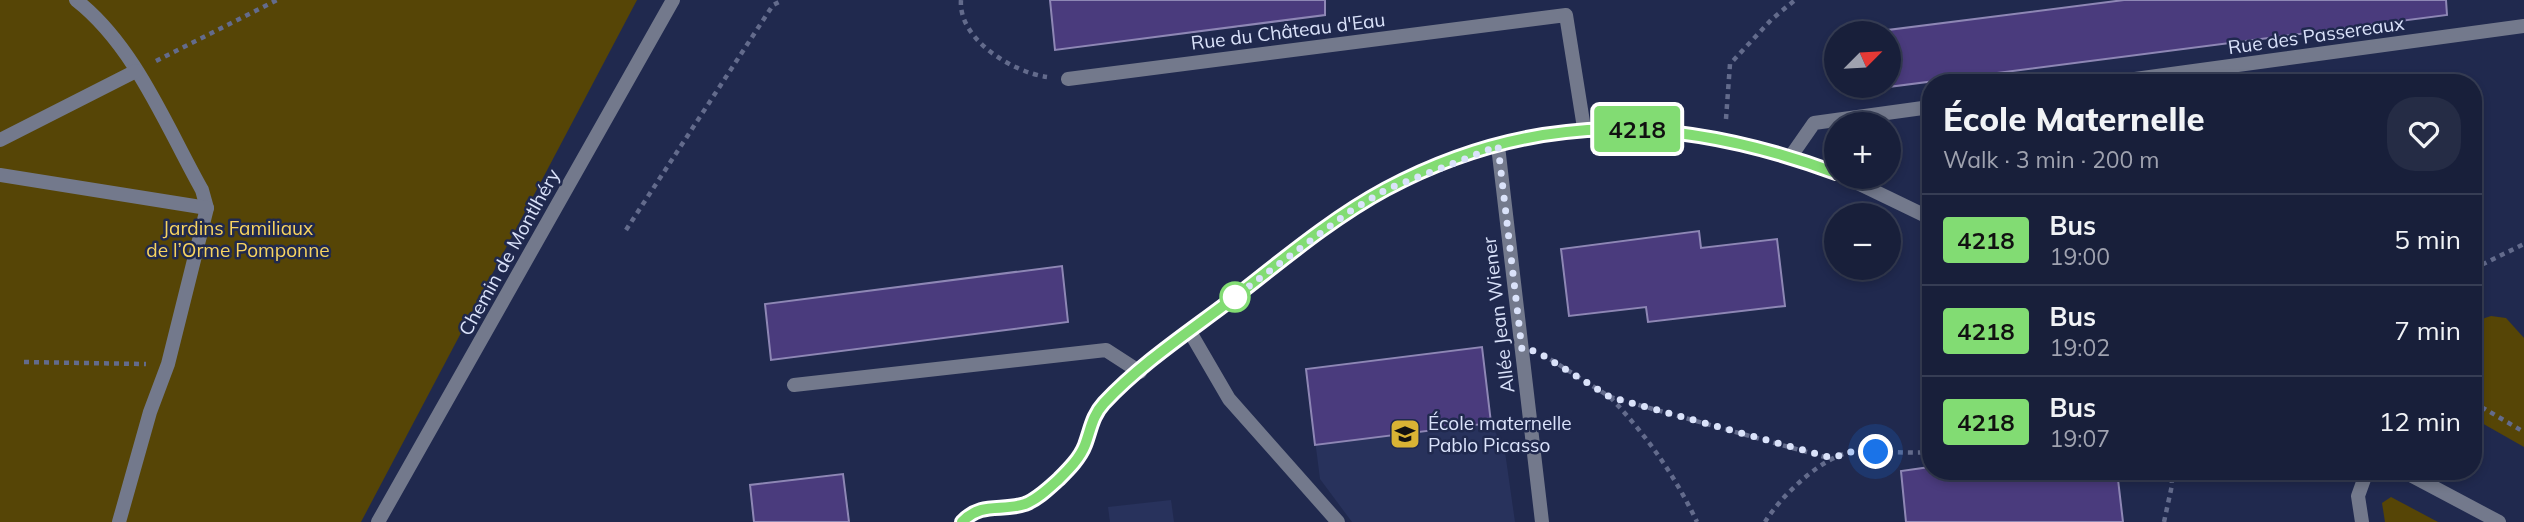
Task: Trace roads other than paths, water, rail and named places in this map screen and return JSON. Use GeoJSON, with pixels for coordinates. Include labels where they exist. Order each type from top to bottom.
{"type":"FeatureCollection","features":[{"type":"Feature","properties":{"kind":"street"},"geometry":{"type":"LineString","coordinates":[[76,0],[111,34],[136,71],[202,190],[207,208],[168,365],[150,412],[119,522]]}},
{"type":"Feature","properties":{"kind":"street","name":"Chemin de Montlhéry"},"geometry":{"type":"LineString","coordinates":[[378,522],[673,0]]}},
{"type":"Feature","properties":{"kind":"street","name":"Rue du Château d'Eau"},"geometry":{"type":"LineString","coordinates":[[1068,79],[1566,15],[1584,128]]}},
{"type":"Feature","properties":{"kind":"street","name":"Rue des Passereaux"},"geometry":{"type":"LineString","coordinates":[[2172,74],[2524,26]]}},
{"type":"Feature","properties":{"kind":"street"},"geometry":{"type":"LineString","coordinates":[[0,139],[136,71]]}},
{"type":"Feature","properties":{"kind":"street"},"geometry":{"type":"LineString","coordinates":[[1791,156],[1814,123],[1922,108]]}},
{"type":"Feature","properties":{"kind":"street"},"geometry":{"type":"LineString","coordinates":[[962,522],[980,508],[1016,506],[1038,497],[1078,458],[1099,409],[1140,372],[1274,266],[1378,194],[1447,163],[1544,134],[1584,128],[1628,127],[1725,140],[1791,156],[1824,168]]}},
{"type":"Feature","properties":{"kind":"street","name":"Allée Jean Wiener"},"geometry":{"type":"LineString","coordinates":[[1498,146],[1542,522]]}},
{"type":"Feature","properties":{"kind":"street"},"geometry":{"type":"LineString","coordinates":[[0,174],[207,208]]}},
{"type":"Feature","properties":{"kind":"street"},"geometry":{"type":"LineString","coordinates":[[1870,189],[1922,214]]}},
{"type":"Feature","properties":{"kind":"street"},"geometry":{"type":"LineString","coordinates":[[1190,332],[1230,399],[1338,522]]}},
{"type":"Feature","properties":{"kind":"street"},"geometry":{"type":"LineString","coordinates":[[794,385],[1106,350],[1140,372]]}},
{"type":"Feature","properties":{"kind":"street"},"geometry":{"type":"LineString","coordinates":[[2362,522],[2358,496],[2364,480]]}},
{"type":"Feature","properties":{"kind":"street"},"geometry":{"type":"LineString","coordinates":[[2420,480],[2499,522]]}},
{"type":"Feature","properties":{"kind":"place","name":"École maternelle Pablo Picasso"},"geometry":{"type":"Point","coordinates":[1405,434]}},
{"type":"Feature","properties":{"kind":"park label","name":"Jardins Familiaux de l’Orme Pomponne"},"geometry":{"type":"Point","coordinates":[238,239]}}]}
